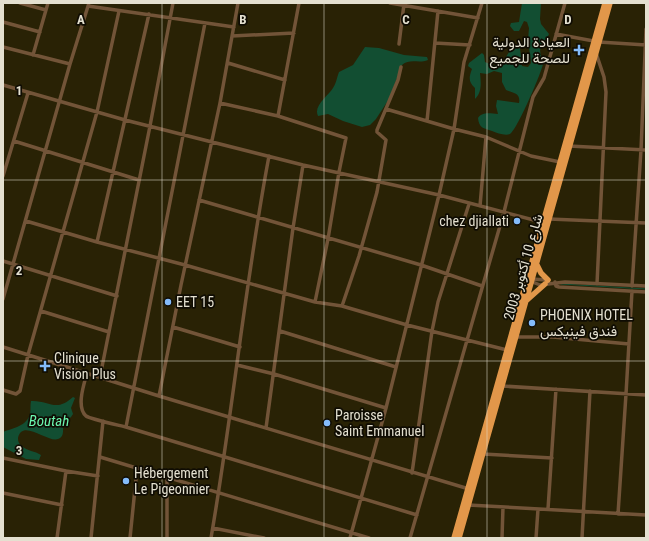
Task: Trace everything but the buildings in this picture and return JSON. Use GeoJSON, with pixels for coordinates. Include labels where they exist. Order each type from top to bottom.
{"type":"FeatureCollection","features":[{"type":"Feature","properties":{"kind":"highway","name":"شارع 10 أكتوبر 2003"},"geometry":{"type":"LineString","coordinates":[[459,538],[468,505],[470,490],[547,222],[605,3]]}},
{"type":"Feature","properties":{"kind":"highway","name":"شارع 10 أكتوبر 2003"},"geometry":{"type":"LineString","coordinates":[[454,538],[483,454],[502,386],[509,351],[516,337],[527,300],[530,280],[537,264],[560,162],[568,146],[596,52],[596,41],[610,3]]}},
{"type":"Feature","properties":{"kind":"highway"},"geometry":{"type":"LineString","coordinates":[[527,300],[546,282],[537,264]]}},
{"type":"Feature","properties":{"kind":"street"},"geometry":{"type":"LineString","coordinates":[[20,3],[46,10]]}},
{"type":"Feature","properties":{"kind":"street"},"geometry":{"type":"LineString","coordinates":[[33,55],[48,3]]}},
{"type":"Feature","properties":{"kind":"street"},"geometry":{"type":"LineString","coordinates":[[100,377],[173,3]]}},
{"type":"Feature","properties":{"kind":"street"},"geometry":{"type":"LineString","coordinates":[[158,396],[220,103],[238,3]]}},
{"type":"Feature","properties":{"kind":"street"},"geometry":{"type":"LineString","coordinates":[[278,116],[299,3]]}},
{"type":"Feature","properties":{"kind":"street"},"geometry":{"type":"LineString","coordinates":[[390,3],[404,4],[478,18]]}},
{"type":"Feature","properties":{"kind":"street"},"geometry":{"type":"LineString","coordinates":[[350,538],[407,325],[454,129],[463,67],[482,3]]}},
{"type":"Feature","properties":{"kind":"street"},"geometry":{"type":"LineString","coordinates":[[410,538],[504,212],[521,150],[533,97],[544,78],[565,3]]}},
{"type":"Feature","properties":{"kind":"street"},"geometry":{"type":"LineString","coordinates":[[399,44],[404,4]]}},
{"type":"Feature","properties":{"kind":"street"},"geometry":{"type":"LineString","coordinates":[[3,299],[70,64],[89,5],[119,11],[171,17],[234,27]]}},
{"type":"Feature","properties":{"kind":"street"},"geometry":{"type":"LineString","coordinates":[[3,390],[16,394],[19,393],[50,275],[64,232],[97,112],[119,11]]}},
{"type":"Feature","properties":{"kind":"street"},"geometry":{"type":"LineString","coordinates":[[427,121],[438,11]]}},
{"type":"Feature","properties":{"kind":"street"},"geometry":{"type":"LineString","coordinates":[[97,242],[149,14]]}},
{"type":"Feature","properties":{"kind":"street"},"geometry":{"type":"LineString","coordinates":[[3,22],[40,32]]}},
{"type":"Feature","properties":{"kind":"street"},"geometry":{"type":"LineString","coordinates":[[126,427],[182,134],[205,23]]}},
{"type":"Feature","properties":{"kind":"street"},"geometry":{"type":"LineString","coordinates":[[632,286],[641,150],[646,29]]}},
{"type":"Feature","properties":{"kind":"street"},"geometry":{"type":"LineString","coordinates":[[232,36],[294,33]]}},
{"type":"Feature","properties":{"kind":"street"},"geometry":{"type":"LineString","coordinates":[[556,34],[596,41],[645,45]]}},
{"type":"Feature","properties":{"kind":"street"},"geometry":{"type":"LineString","coordinates":[[435,43],[470,45]]}},
{"type":"Feature","properties":{"kind":"street"},"geometry":{"type":"LineString","coordinates":[[3,47],[70,64]]}},
{"type":"Feature","properties":{"kind":"street"},"geometry":{"type":"LineString","coordinates":[[596,52],[602,69],[605,85],[597,284]]}},
{"type":"Feature","properties":{"kind":"street"},"geometry":{"type":"LineString","coordinates":[[228,63],[284,80]]}},
{"type":"Feature","properties":{"kind":"street"},"geometry":{"type":"LineString","coordinates":[[342,306],[361,248],[380,181],[386,140],[377,132],[377,130],[402,67]]}},
{"type":"Feature","properties":{"kind":"street"},"geometry":{"type":"LineString","coordinates":[[3,86],[125,120],[303,165],[380,181],[547,222],[599,221],[646,223]]}},
{"type":"Feature","properties":{"kind":"street"},"geometry":{"type":"LineString","coordinates":[[3,176],[28,93]]}},
{"type":"Feature","properties":{"kind":"street"},"geometry":{"type":"LineString","coordinates":[[220,103],[278,116],[346,138],[315,302]]}},
{"type":"Feature","properties":{"kind":"street"},"geometry":{"type":"LineString","coordinates":[[386,109],[486,137],[521,150],[531,156],[560,162]]}},
{"type":"Feature","properties":{"kind":"street"},"geometry":{"type":"LineString","coordinates":[[480,206],[486,137]]}},
{"type":"Feature","properties":{"kind":"street"},"geometry":{"type":"LineString","coordinates":[[14,141],[139,180]]}},
{"type":"Feature","properties":{"kind":"street"},"geometry":{"type":"LineString","coordinates":[[568,146],[646,150]]}},
{"type":"Feature","properties":{"kind":"street"},"geometry":{"type":"LineString","coordinates":[[211,538],[240,347],[257,217],[269,156]]}},
{"type":"Feature","properties":{"kind":"street"},"geometry":{"type":"LineString","coordinates":[[266,428],[303,165]]}},
{"type":"Feature","properties":{"kind":"street"},"geometry":{"type":"LineString","coordinates":[[199,200],[421,265],[482,286]]}},
{"type":"Feature","properties":{"kind":"street"},"geometry":{"type":"LineString","coordinates":[[412,472],[432,331],[438,302],[469,204]]}},
{"type":"Feature","properties":{"kind":"street"},"geometry":{"type":"LineString","coordinates":[[26,221],[315,302],[342,306],[407,325],[509,351]]}},
{"type":"Feature","properties":{"kind":"street"},"geometry":{"type":"LineString","coordinates":[[3,261],[117,296]]}},
{"type":"Feature","properties":{"kind":"street"},"geometry":{"type":"LineString","coordinates":[[530,280],[538,284],[555,282],[646,286]]}},
{"type":"Feature","properties":{"kind":"street"},"geometry":{"type":"LineString","coordinates":[[555,282],[556,286],[559,287],[646,292]]}},
{"type":"Feature","properties":{"kind":"street"},"geometry":{"type":"LineString","coordinates":[[618,514],[632,291]]}},
{"type":"Feature","properties":{"kind":"street"},"geometry":{"type":"LineString","coordinates":[[41,311],[109,332]]}},
{"type":"Feature","properties":{"kind":"street"},"geometry":{"type":"LineString","coordinates":[[173,326],[240,347]]}},
{"type":"Feature","properties":{"kind":"street"},"geometry":{"type":"LineString","coordinates":[[280,331],[396,367]]}},
{"type":"Feature","properties":{"kind":"street"},"geometry":{"type":"LineString","coordinates":[[516,337],[564,338],[629,344]]}},
{"type":"Feature","properties":{"kind":"street"},"geometry":{"type":"LineString","coordinates":[[3,347],[158,396],[470,490]]}},
{"type":"Feature","properties":{"kind":"street"},"geometry":{"type":"LineString","coordinates":[[237,365],[274,374],[386,408]]}},
{"type":"Feature","properties":{"kind":"street"},"geometry":{"type":"LineString","coordinates":[[86,373],[81,404],[86,416],[417,515]]}},
{"type":"Feature","properties":{"kind":"street"},"geometry":{"type":"LineString","coordinates":[[502,386],[646,395]]}},
{"type":"Feature","properties":{"kind":"street"},"geometry":{"type":"LineString","coordinates":[[548,510],[556,389]]}},
{"type":"Feature","properties":{"kind":"street"},"geometry":{"type":"LineString","coordinates":[[582,538],[590,391]]}},
{"type":"Feature","properties":{"kind":"street"},"geometry":{"type":"LineString","coordinates":[[91,538],[103,421]]}},
{"type":"Feature","properties":{"kind":"street"},"geometry":{"type":"LineString","coordinates":[[483,454],[552,458]]}},
{"type":"Feature","properties":{"kind":"street"},"geometry":{"type":"LineString","coordinates":[[100,457],[369,538]]}},
{"type":"Feature","properties":{"kind":"street"},"geometry":{"type":"LineString","coordinates":[[3,458],[98,476]]}},
{"type":"Feature","properties":{"kind":"street"},"geometry":{"type":"LineString","coordinates":[[130,538],[137,469]]}},
{"type":"Feature","properties":{"kind":"street"},"geometry":{"type":"LineString","coordinates":[[58,538],[66,471]]}},
{"type":"Feature","properties":{"kind":"street"},"geometry":{"type":"LineString","coordinates":[[167,478],[167,538]]}},
{"type":"Feature","properties":{"kind":"street"},"geometry":{"type":"LineString","coordinates":[[3,493],[62,505]]}},
{"type":"Feature","properties":{"kind":"street"},"geometry":{"type":"LineString","coordinates":[[468,505],[646,515]]}},
{"type":"Feature","properties":{"kind":"street"},"geometry":{"type":"LineString","coordinates":[[502,538],[503,507]]}},
{"type":"Feature","properties":{"kind":"street"},"geometry":{"type":"LineString","coordinates":[[536,538],[538,509]]}},
{"type":"Feature","properties":{"kind":"street"},"geometry":{"type":"LineString","coordinates":[[213,528],[264,538]]}},
{"type":"Feature","properties":{"kind":"water"},"geometry":{"type":"Polygon","coordinates":[[[522,3],[541,3],[541,24],[549,34],[540,49],[543,64],[538,79],[518,123],[508,135],[496,133],[482,127],[479,124],[478,118],[482,114],[498,114],[496,106],[497,100],[519,103],[518,95],[506,90],[502,82],[502,73],[494,71],[487,74],[480,73],[480,90],[475,99],[475,88],[471,84],[470,79],[472,69],[468,66],[469,63],[482,53],[484,55],[485,62],[493,65],[499,65],[510,51],[514,48],[520,48],[522,66],[528,67],[531,63],[528,40],[529,28],[527,22],[524,21],[519,31],[514,31],[510,26],[511,23],[519,22],[522,3]]]}},
{"type":"Feature","properties":{"kind":"water"},"geometry":{"type":"Polygon","coordinates":[[[365,47],[379,48],[404,55],[427,57],[428,60],[411,61],[402,65],[389,99],[376,119],[370,125],[362,127],[328,114],[318,116],[317,112],[319,105],[331,91],[339,72],[353,65],[365,47]]]}},
{"type":"Feature","properties":{"kind":"water","name":"Boutah"},"geometry":{"type":"Polygon","coordinates":[[[73,397],[75,398],[71,408],[73,414],[65,423],[63,434],[60,438],[48,438],[36,432],[25,430],[20,432],[18,438],[19,444],[26,449],[41,455],[39,460],[26,459],[3,447],[3,432],[19,426],[26,421],[30,414],[31,401],[57,405],[67,402],[73,397]]]}},
{"type":"Feature","properties":{"kind":"waterway"},"geometry":{"type":"LineString","coordinates":[[561,284],[646,289]]}},
{"type":"Feature","properties":{"kind":"place","name":"العيادة الدولية للصحة للجميع"},"geometry":{"type":"Point","coordinates":[579,50]}},
{"type":"Feature","properties":{"kind":"place","name":"chez djiallati"},"geometry":{"type":"Point","coordinates":[517,221]}},
{"type":"Feature","properties":{"kind":"place","name":"EET 15"},"geometry":{"type":"Point","coordinates":[168,302]}},
{"type":"Feature","properties":{"kind":"place","name":"PHOENIX HOTEL فندق فينيكس"},"geometry":{"type":"Point","coordinates":[532,323]}},
{"type":"Feature","properties":{"kind":"place","name":"Clinique Vision Plus"},"geometry":{"type":"Point","coordinates":[45,366]}},
{"type":"Feature","properties":{"kind":"place","name":"Paroisse Saint Emmanuel"},"geometry":{"type":"Point","coordinates":[327,423]}},
{"type":"Feature","properties":{"kind":"place","name":"Hébergement Le Pigeonnier"},"geometry":{"type":"Point","coordinates":[126,481]}}]}
